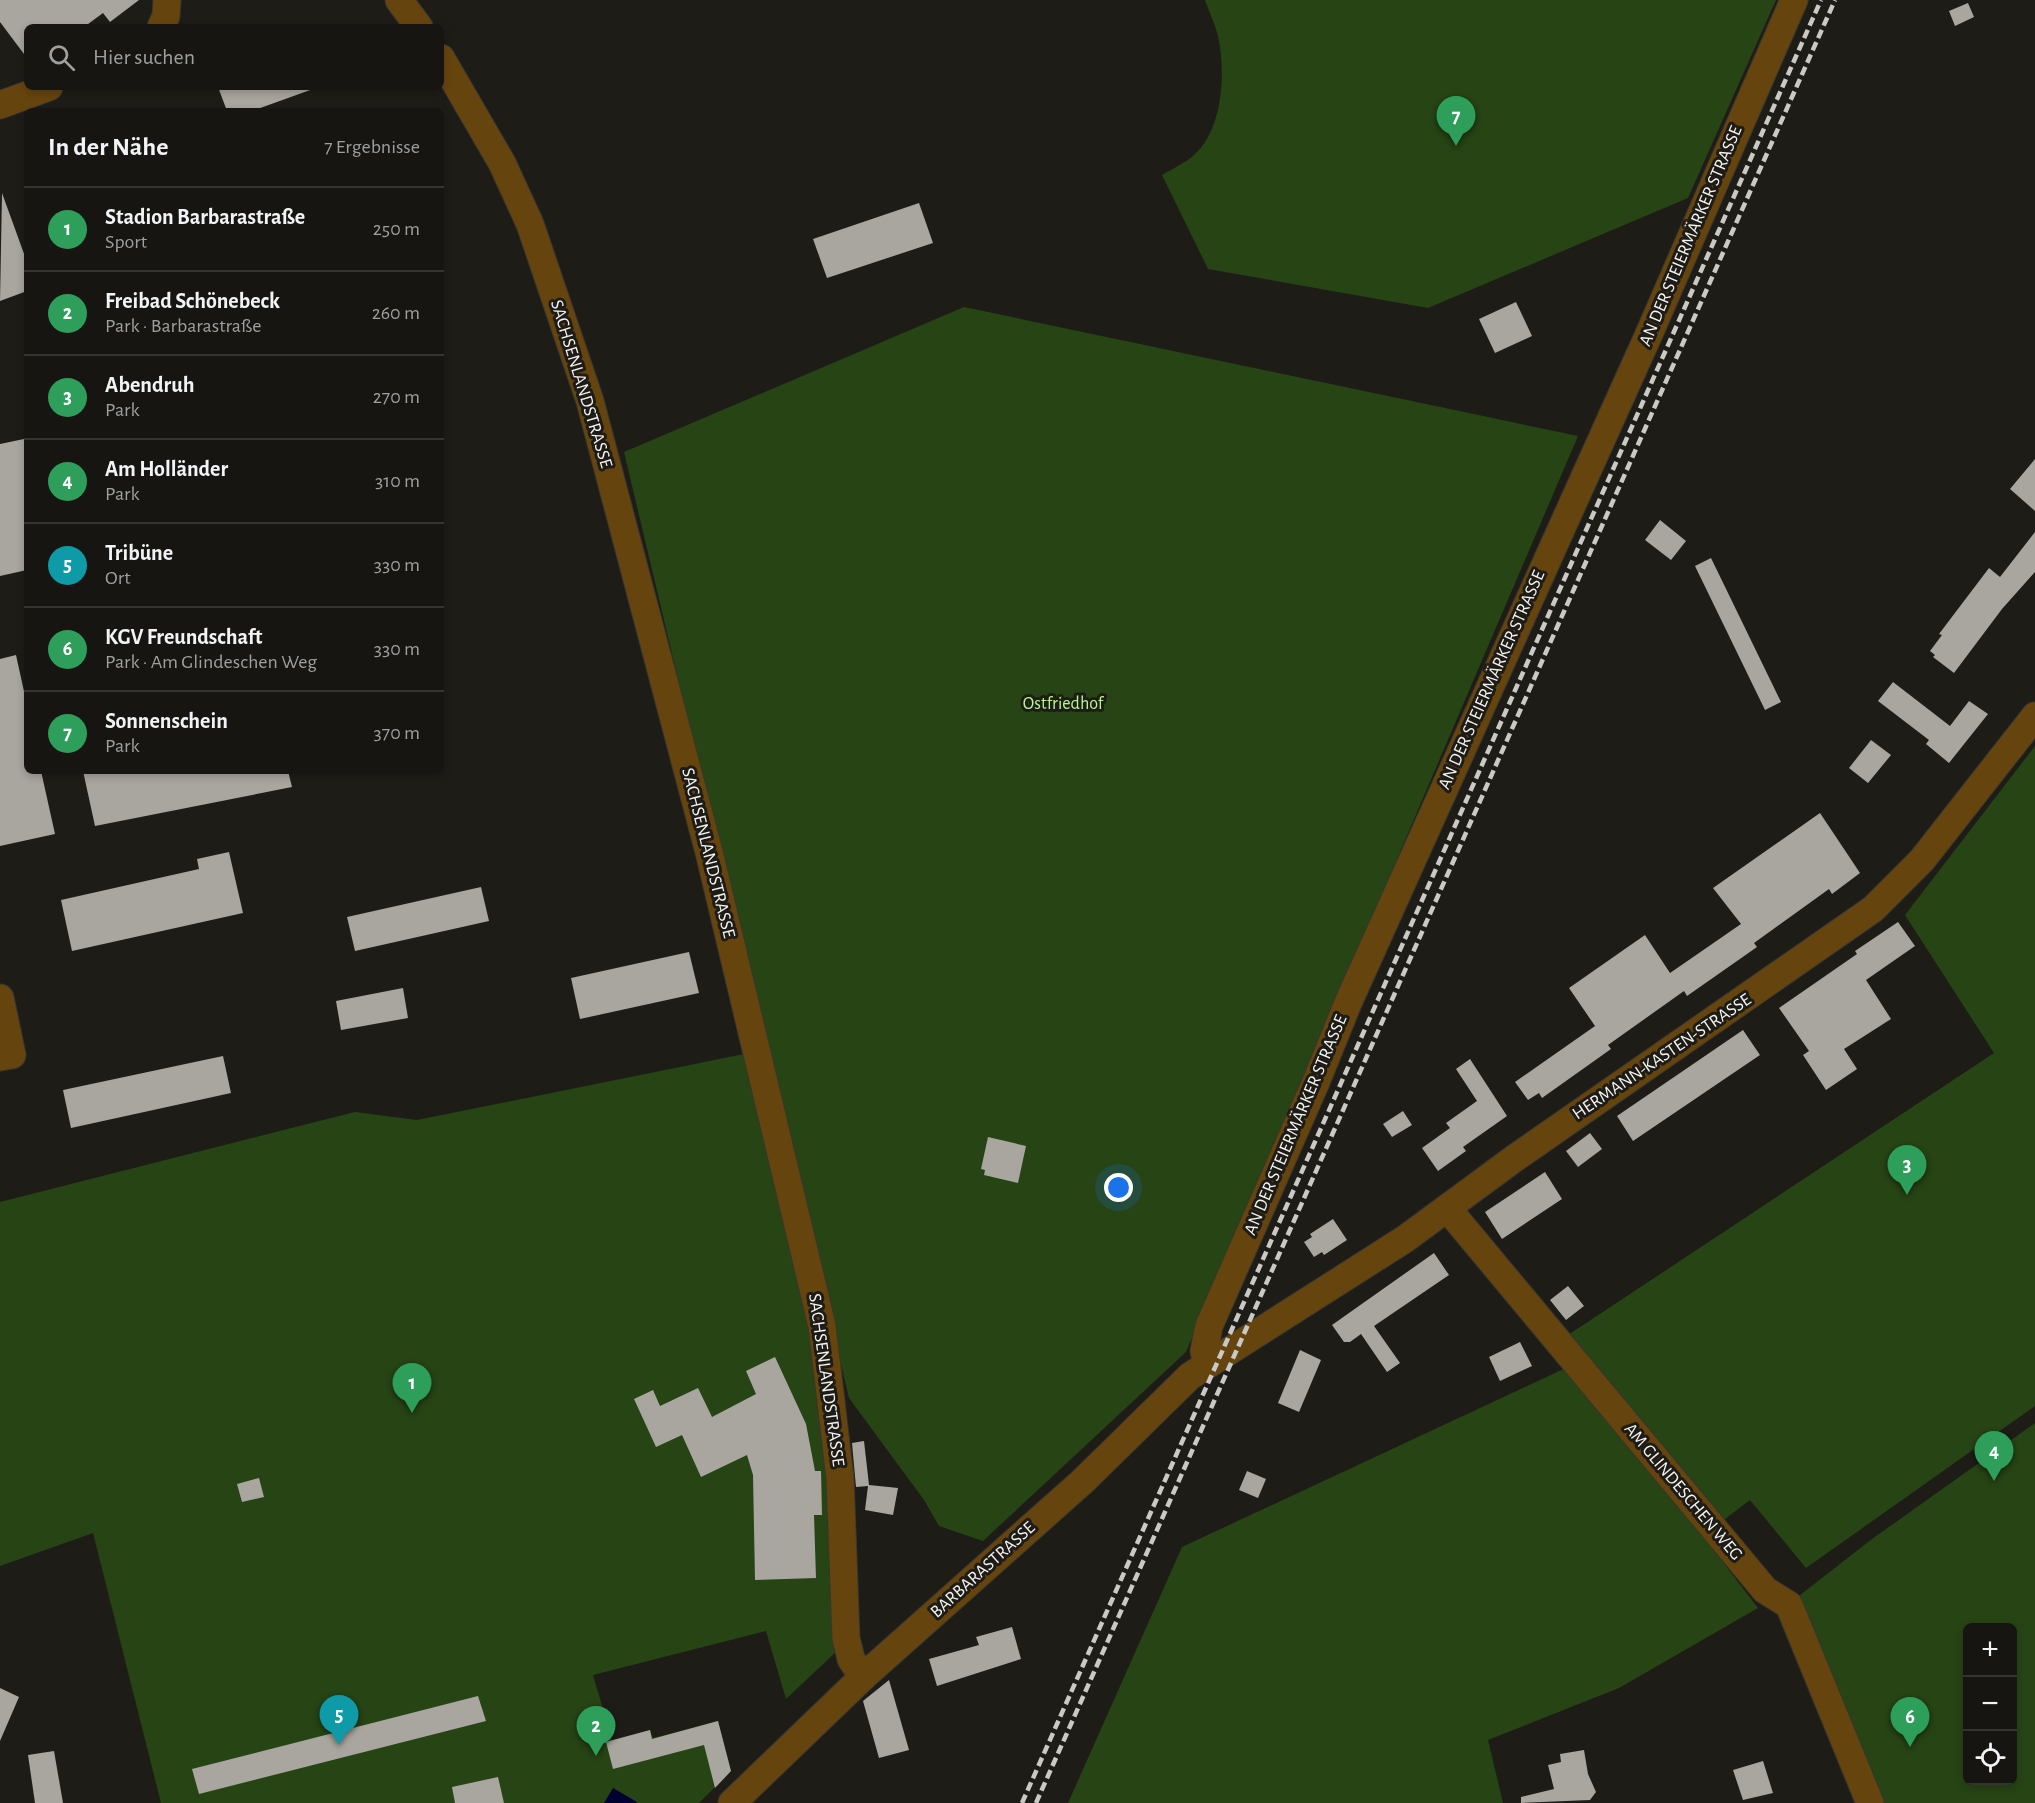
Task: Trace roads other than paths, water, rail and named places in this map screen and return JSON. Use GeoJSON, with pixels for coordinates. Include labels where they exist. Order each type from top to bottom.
{"type":"FeatureCollection","features":[{"type":"Feature","properties":{"kind":"street"},"geometry":{"type":"LineString","coordinates":[[162,24],[166,16],[167,0]]}},
{"type":"Feature","properties":{"kind":"street"},"geometry":{"type":"LineString","coordinates":[[399,0],[417,24]]}},
{"type":"Feature","properties":{"kind":"street","name":"AN DER STEIERMÄRKER STRASSE"},"geometry":{"type":"LineString","coordinates":[[1207,1364],[1204,1351],[1209,1326],[1358,981],[1613,413],[1794,0]]}},
{"type":"Feature","properties":{"kind":"street","name":"SACHSENLANDSTRASSE"},"geometry":{"type":"LineString","coordinates":[[444,63],[502,163],[534,235],[590,401],[706,840],[822,1326],[840,1478],[846,1638],[851,1659],[863,1677]]}},
{"type":"Feature","properties":{"kind":"street"},"geometry":{"type":"LineString","coordinates":[[0,105],[41,90]]}},
{"type":"Feature","properties":{"kind":"street","name":"HERMANN-KASTEN-STRASSE"},"geometry":{"type":"LineString","coordinates":[[1240,1344],[1356,1272],[1873,909],[1922,860],[2035,716]]}},
{"type":"Feature","properties":{"kind":"street"},"geometry":{"type":"LineString","coordinates":[[0,998],[12,1054],[0,1057]]}},
{"type":"Feature","properties":{"kind":"street","name":"AM GLINDESCHEN WEG"},"geometry":{"type":"LineString","coordinates":[[1447,1208],[1765,1590],[1789,1605],[1870,1803]]}},
{"type":"Feature","properties":{"kind":"street","name":"BARBARASTRASSE"},"geometry":{"type":"LineString","coordinates":[[732,1803],[863,1677],[1083,1481],[1173,1391],[1207,1364],[1240,1344]]}},
{"type":"Feature","properties":{"kind":"railway"},"geometry":{"type":"LineString","coordinates":[[1022,1803],[1821,0]]}},
{"type":"Feature","properties":{"kind":"railway"},"geometry":{"type":"LineString","coordinates":[[1036,1803],[1835,0]]}},
{"type":"Feature","properties":{"kind":"place","name":"Sonnenschein"},"geometry":{"type":"Point","coordinates":[1456,146]}},
{"type":"Feature","properties":{"kind":"place","name":"Abendruh"},"geometry":{"type":"Point","coordinates":[1907,1195]}},
{"type":"Feature","properties":{"kind":"place","name":"Stadion Barbarastraße"},"geometry":{"type":"Point","coordinates":[412,1413]}},
{"type":"Feature","properties":{"kind":"place","name":"Am Holländer"},"geometry":{"type":"Point","coordinates":[1994,1481]}},
{"type":"Feature","properties":{"kind":"place","name":"Tribüne"},"geometry":{"type":"Point","coordinates":[339,1745]}},
{"type":"Feature","properties":{"kind":"place","name":"KGV Freundschaft"},"geometry":{"type":"Point","coordinates":[1910,1747]}},
{"type":"Feature","properties":{"kind":"place","name":"Freibad Schönebeck"},"geometry":{"type":"Point","coordinates":[596,1756]}},
{"type":"Feature","properties":{"kind":"park label","name":"Ostfriedhof"},"geometry":{"type":"Point","coordinates":[1063,704]}}]}
